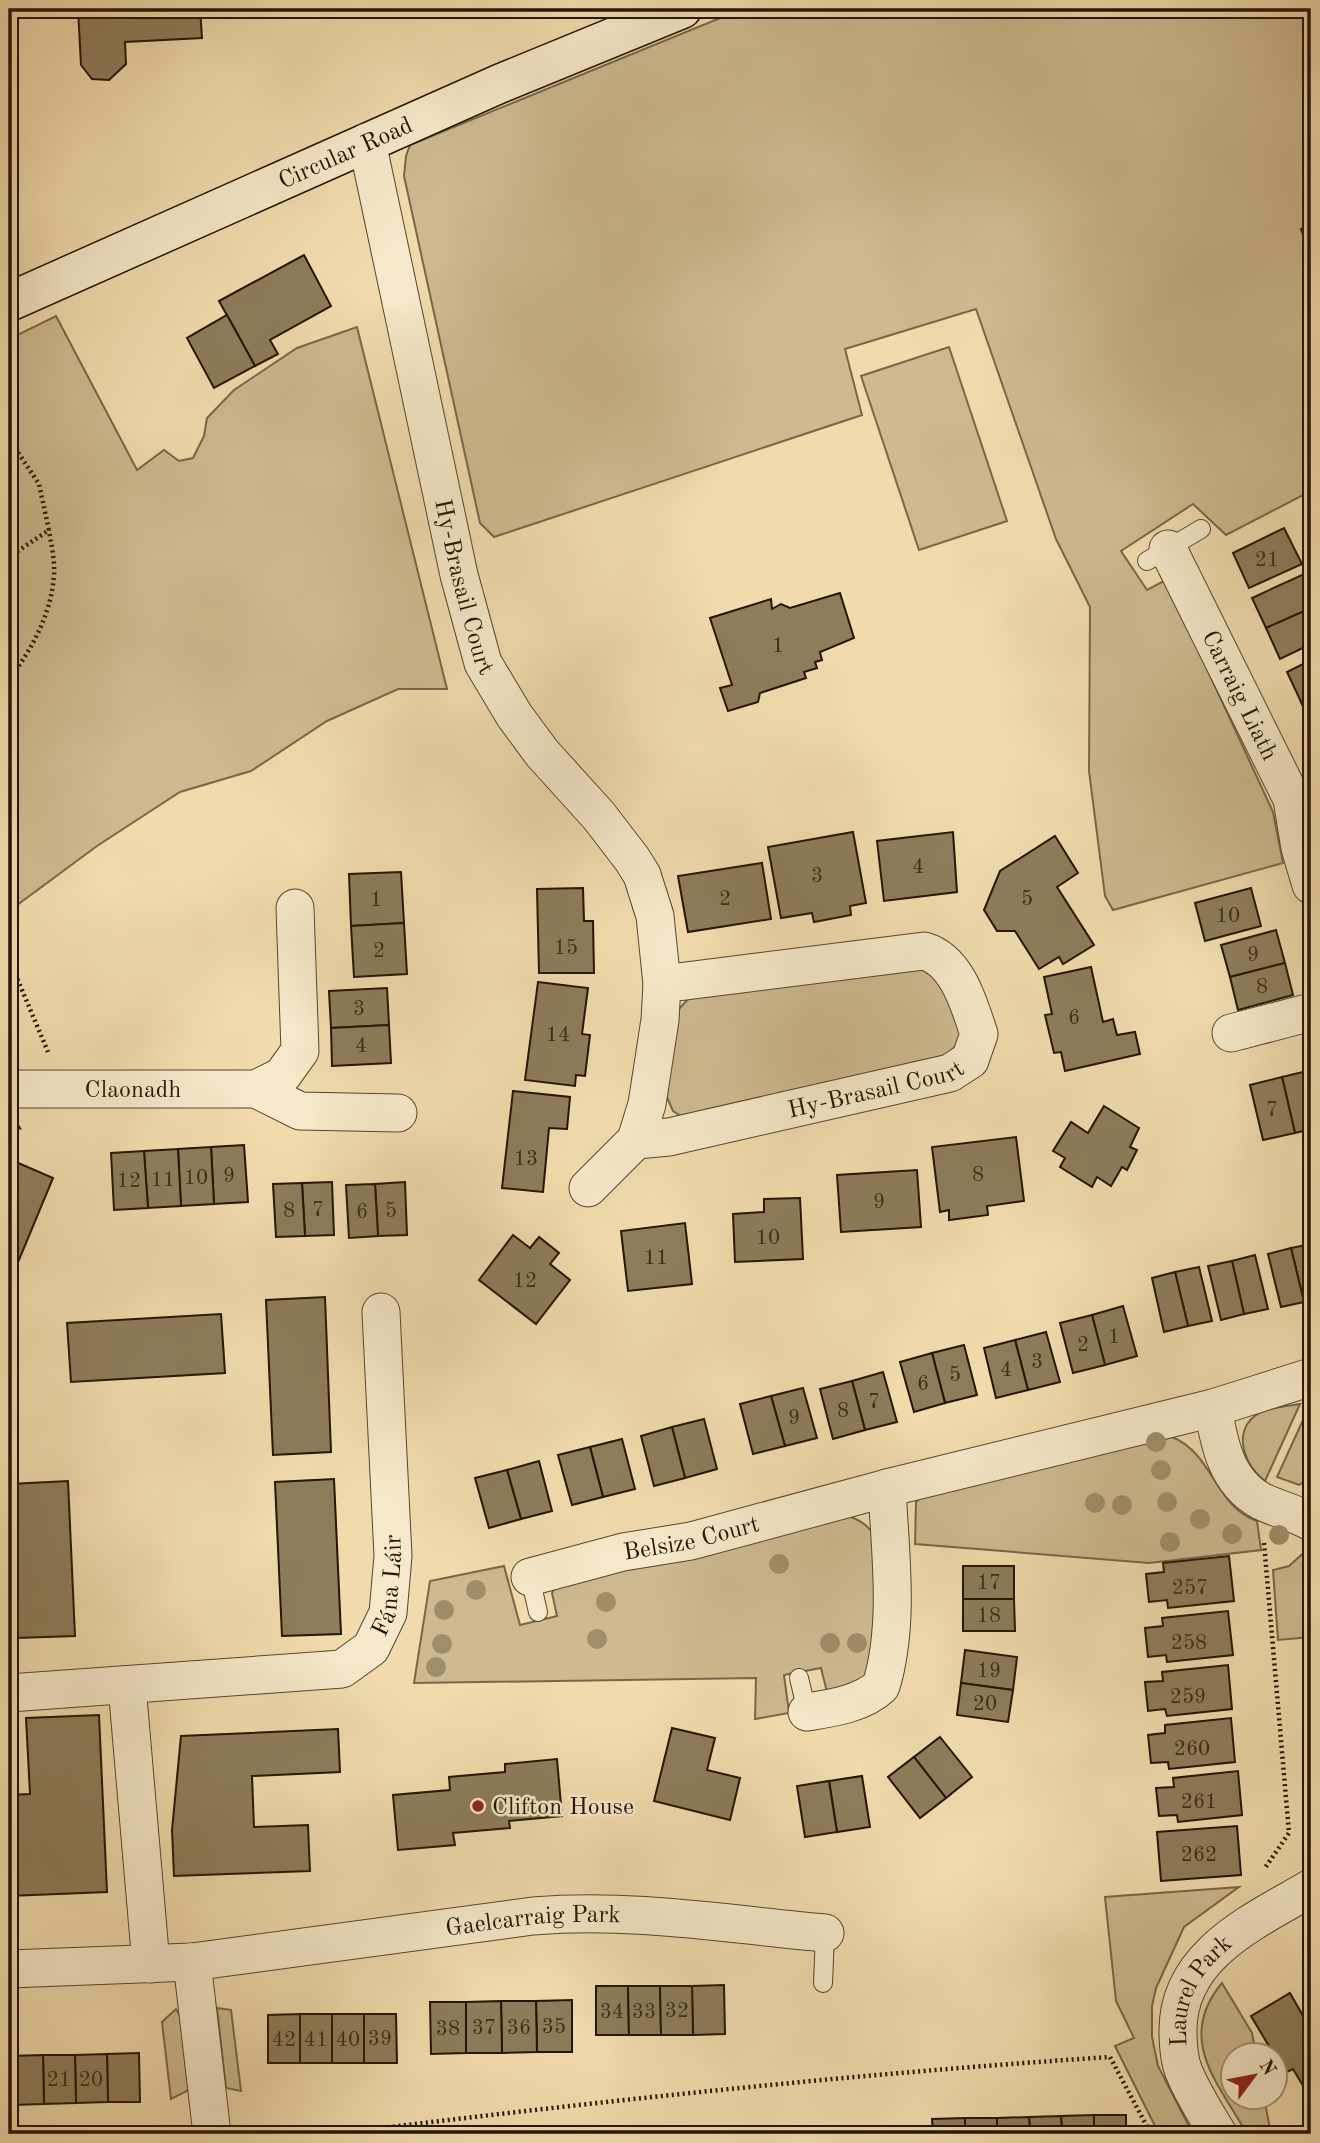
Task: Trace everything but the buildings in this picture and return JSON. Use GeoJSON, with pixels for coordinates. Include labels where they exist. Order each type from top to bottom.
{"type":"FeatureCollection","features":[{"type":"Feature","properties":{"kind":"street","name":"Circular Road"},"geometry":{"type":"LineString","coordinates":[[9,302],[367,142],[682,9]]}},
{"type":"Feature","properties":{"kind":"street","name":"Hy-Brasail Court"},"geometry":{"type":"LineString","coordinates":[[367,142],[477,646],[487,671],[542,754],[599,816],[642,875],[656,916],[662,984],[653,1075],[636,1140],[680,1135],[950,1073],[970,1060],[979,1034],[953,972],[939,957],[924,951],[662,984]]}},
{"type":"Feature","properties":{"kind":"street","name":"Carraig Liath"},"geometry":{"type":"LineString","coordinates":[[1158,555],[1292,799],[1300,848],[1311,885]]}},
{"type":"Feature","properties":{"kind":"street"},"geometry":{"type":"LineString","coordinates":[[256,1090],[282,1076],[300,1051],[295,908]]}},
{"type":"Feature","properties":{"kind":"street"},"geometry":{"type":"LineString","coordinates":[[1231,1033],[1311,1012]]}},
{"type":"Feature","properties":{"kind":"street","name":"Claonadh"},"geometry":{"type":"LineString","coordinates":[[9,1089],[256,1090],[300,1111],[398,1113]]}},
{"type":"Feature","properties":{"kind":"street"},"geometry":{"type":"LineString","coordinates":[[588,1188],[636,1140]]}},
{"type":"Feature","properties":{"kind":"street","name":"Fána Láir"},"geometry":{"type":"LineString","coordinates":[[9,1693],[342,1669],[371,1648],[388,1613],[393,1556],[381,1312]]}},
{"type":"Feature","properties":{"kind":"street"},"geometry":{"type":"LineString","coordinates":[[1311,1377],[1213,1408],[1220,1446],[1233,1476],[1248,1493],[1263,1502],[1311,1522]]}},
{"type":"Feature","properties":{"kind":"street","name":"Belsize Court"},"geometry":{"type":"LineString","coordinates":[[534,1595],[623,1552],[691,1541],[887,1488],[1213,1408]]}},
{"type":"Feature","properties":{"kind":"street"},"geometry":{"type":"LineString","coordinates":[[803,1695],[864,1698],[881,1686],[889,1644],[891,1572],[887,1488]]}},
{"type":"Feature","properties":{"kind":"street"},"geometry":{"type":"LineString","coordinates":[[127,1686],[151,1964]]}},
{"type":"Feature","properties":{"kind":"street","name":"Laurel Park"},"geometry":{"type":"LineString","coordinates":[[1218,2134],[1184,2072],[1180,2055],[1179,2012],[1187,1987],[1208,1955],[1224,1942],[1311,1888]]}},
{"type":"Feature","properties":{"kind":"street","name":"Gaelcarraig Park"},"geometry":{"type":"LineString","coordinates":[[9,1969],[192,1962],[533,1916],[586,1912],[648,1913],[824,1933]]}},
{"type":"Feature","properties":{"kind":"street"},"geometry":{"type":"LineString","coordinates":[[192,1962],[212,2134]]}},
{"type":"Feature","properties":{"kind":"lane"},"geometry":{"type":"LineString","coordinates":[[1158,555],[1201,529]]}},
{"type":"Feature","properties":{"kind":"lane","name":"Gaelcarraig Park"},"geometry":{"type":"LineString","coordinates":[[823,1983],[824,1933]]}},
{"type":"Feature","properties":{"kind":"path"},"geometry":{"type":"LineString","coordinates":[[9,439],[40,484],[55,573],[49,605],[27,656],[9,679]]}},
{"type":"Feature","properties":{"kind":"path"},"geometry":{"type":"LineString","coordinates":[[9,557],[49,530]]}},
{"type":"Feature","properties":{"kind":"path"},"geometry":{"type":"LineString","coordinates":[[1258,1876],[1282,1848],[1289,1833],[1263,1502]]}},
{"type":"Feature","properties":{"kind":"path"},"geometry":{"type":"LineString","coordinates":[[333,2134],[716,2088],[904,2070],[1110,2057],[1151,2134]]}},
{"type":"Feature","properties":{"kind":"shaded area"},"geometry":{"type":"Polygon","coordinates":[[[742,9],[1311,9],[1311,491],[1226,535],[1193,504],[1121,551],[1147,590],[1166,580],[1273,812],[1283,863],[1113,910],[1105,896],[1089,771],[1090,607],[1056,539],[976,309],[845,349],[862,415],[494,537],[480,523],[404,176],[410,145],[742,9]]]}},
{"type":"Feature","properties":{"kind":"shaded area"},"geometry":{"type":"Polygon","coordinates":[[[56,316],[137,470],[164,450],[179,461],[193,458],[204,436],[207,418],[234,390],[297,348],[357,327],[447,689],[398,689],[327,721],[251,771],[180,792],[97,846],[9,911],[9,339],[56,316]]]}},
{"type":"Feature","properties":{"kind":"shaded area"},"geometry":{"type":"Polygon","coordinates":[[[949,347],[1007,521],[919,550],[861,376],[949,347]]]}},
{"type":"Feature","properties":{"kind":"shaded area"},"geometry":{"type":"Polygon","coordinates":[[[917,966],[935,973],[962,1026],[958,1044],[946,1055],[681,1116],[673,1111],[666,1095],[678,1010],[690,997],[917,966]]]}},
{"type":"Feature","properties":{"kind":"shaded area"},"geometry":{"type":"Polygon","coordinates":[[[1300,1404],[1265,1481],[1245,1454],[1243,1444],[1247,1424],[1266,1410],[1300,1404]]]}},
{"type":"Feature","properties":{"kind":"shaded area"},"geometry":{"type":"Polygon","coordinates":[[[1311,1408],[1311,1477],[1299,1485],[1277,1477],[1308,1409],[1311,1408]]]}},
{"type":"Feature","properties":{"kind":"shaded area"},"geometry":{"type":"Polygon","coordinates":[[[1172,1437],[1197,1455],[1232,1504],[1257,1521],[1261,1550],[1149,1563],[915,1544],[916,1502],[923,1496],[1172,1437]]]}},
{"type":"Feature","properties":{"kind":"shaded area"},"geometry":{"type":"Polygon","coordinates":[[[849,1516],[870,1529],[876,1547],[876,1606],[869,1680],[827,1692],[821,1668],[784,1675],[789,1713],[755,1719],[756,1678],[414,1683],[430,1581],[504,1566],[520,1625],[557,1616],[552,1593],[555,1587],[849,1516]]]}},
{"type":"Feature","properties":{"kind":"shaded area"},"geometry":{"type":"Polygon","coordinates":[[[1311,1546],[1311,1637],[1278,1640],[1273,1570],[1289,1566],[1311,1546]]]}},
{"type":"Feature","properties":{"kind":"shaded area"},"geometry":{"type":"Polygon","coordinates":[[[1239,1887],[1184,1927],[1156,1988],[1152,2006],[1152,2037],[1158,2066],[1193,2134],[1159,2134],[1115,2046],[1134,2038],[1116,2001],[1105,1897],[1239,1887]]]}},
{"type":"Feature","properties":{"kind":"shaded area"},"geometry":{"type":"Polygon","coordinates":[[[1222,1983],[1252,2033],[1254,2042],[1218,2042],[1218,2086],[1206,2061],[1202,2042],[1202,2023],[1208,2004],[1222,1983]]]}},
{"type":"Feature","properties":{"kind":"shaded area"},"geometry":{"type":"Polygon","coordinates":[[[217,2008],[231,2010],[241,2091],[226,2088],[217,2008]]]}},
{"type":"Feature","properties":{"kind":"shaded area"},"geometry":{"type":"Polygon","coordinates":[[[176,2009],[180,2016],[189,2090],[171,2099],[162,2022],[176,2009]]]}},
{"type":"Feature","properties":{"kind":"shaded area"},"geometry":{"type":"Polygon","coordinates":[[[1234,2112],[1267,2112],[1271,2134],[1247,2134],[1234,2112]]]}},
{"type":"Feature","properties":{"kind":"place","name":"Clifton House"},"geometry":{"type":"Point","coordinates":[478,1806]}}]}
